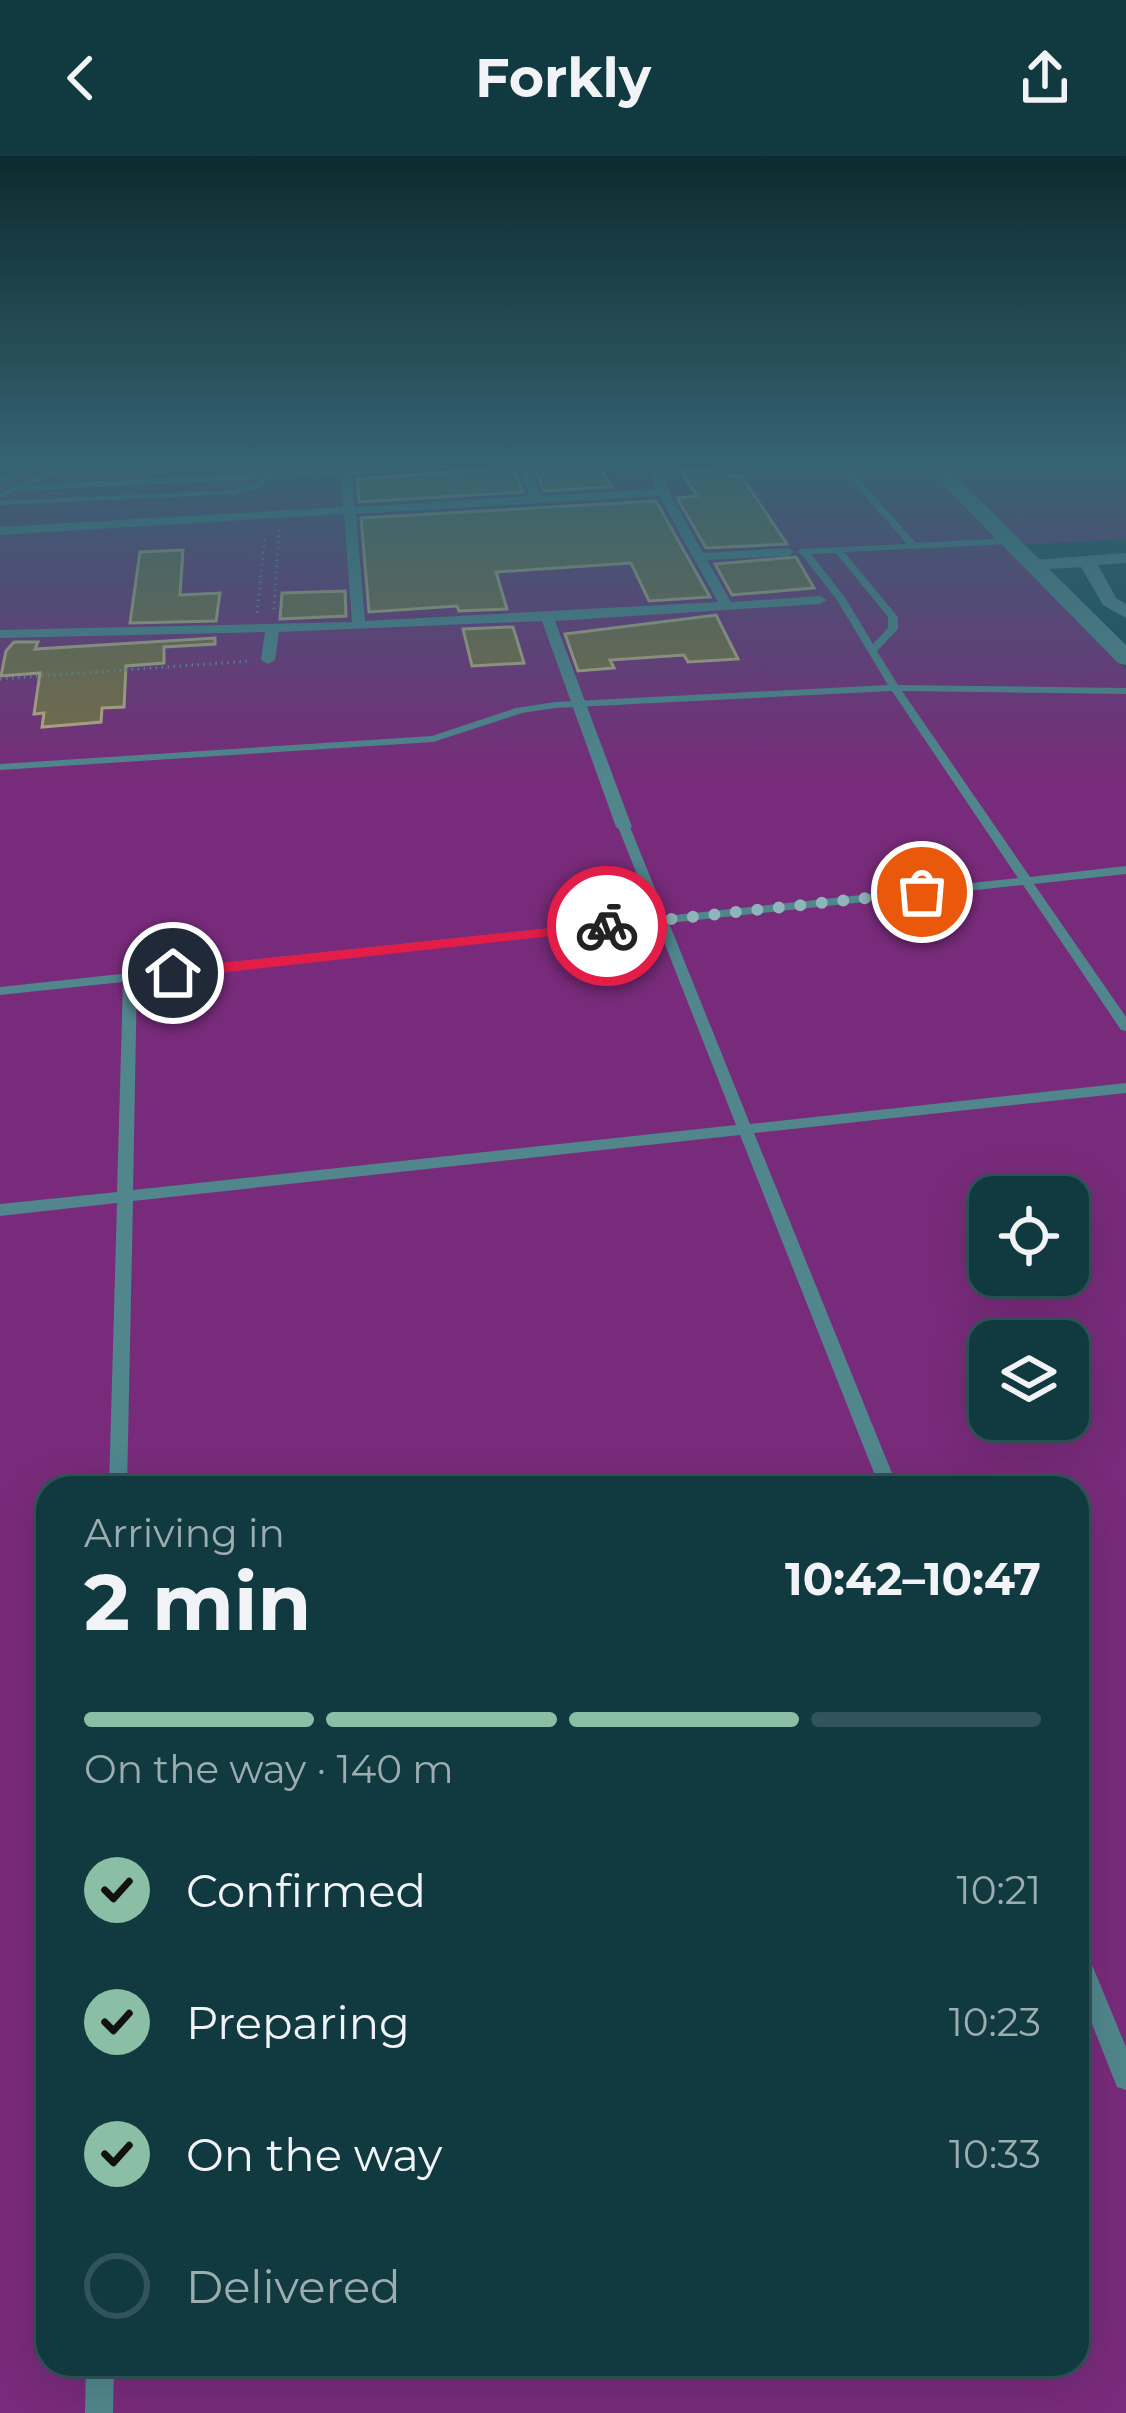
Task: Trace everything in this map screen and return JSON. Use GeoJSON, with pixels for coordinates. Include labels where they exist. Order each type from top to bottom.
{"type":"FeatureCollection","features":[{"type":"Feature","properties":{"kind":"street"},"geometry":{"type":"LineString","coordinates":[[354,570],[359,626]]}},
{"type":"Feature","properties":{"kind":"street"},"geometry":{"type":"LineString","coordinates":[[706,570],[727,607]]}},
{"type":"Feature","properties":{"kind":"street"},"geometry":{"type":"LineString","coordinates":[[1038,570],[1126,658]]}},
{"type":"Feature","properties":{"kind":"street"},"geometry":{"type":"LineString","coordinates":[[1092,570],[1109,601],[1126,612]]}},
{"type":"Feature","properties":{"kind":"street"},"geometry":{"type":"LineString","coordinates":[[0,634],[359,626],[820,600]]}},
{"type":"Feature","properties":{"kind":"street"},"geometry":{"type":"LineString","coordinates":[[547,617],[624,826]]}},
{"type":"Feature","properties":{"kind":"street"},"geometry":{"type":"LineString","coordinates":[[264,627],[268,660]]}},
{"type":"Feature","properties":{"kind":"lane"},"geometry":{"type":"LineString","coordinates":[[820,570],[1126,1027]]}},
{"type":"Feature","properties":{"kind":"lane"},"geometry":{"type":"LineString","coordinates":[[856,570],[894,624],[872,651]]}},
{"type":"Feature","properties":{"kind":"lane"},"geometry":{"type":"LineString","coordinates":[[820,600],[879,597]]}},
{"type":"Feature","properties":{"kind":"lane"},"geometry":{"type":"LineString","coordinates":[[0,767],[410,741],[454,734],[520,710],[577,704],[896,688],[1126,691]]}},
{"type":"Feature","properties":{"kind":"lane"},"geometry":{"type":"LineString","coordinates":[[624,826],[884,1476]]}},
{"type":"Feature","properties":{"kind":"lane"},"geometry":{"type":"LineString","coordinates":[[0,991],[1126,870]]}},
{"type":"Feature","properties":{"kind":"lane"},"geometry":{"type":"LineString","coordinates":[[118,1476],[130,978]]}},
{"type":"Feature","properties":{"kind":"lane"},"geometry":{"type":"LineString","coordinates":[[0,1210],[1126,1088]]}},
{"type":"Feature","properties":{"kind":"lane"},"geometry":{"type":"LineString","coordinates":[[1089,1986],[1126,2078]]}},
{"type":"Feature","properties":{"kind":"lane"},"geometry":{"type":"LineString","coordinates":[[99,2413],[100,2376]]}},
{"type":"Feature","properties":{"kind":"path"},"geometry":{"type":"LineString","coordinates":[[0,679],[255,660],[264,627],[269,570]]}},
{"type":"Feature","properties":{"kind":"path"},"geometry":{"type":"LineString","coordinates":[[264,627],[269,570]]}},
{"type":"Feature","properties":{"kind":"shaded area"},"geometry":{"type":"Polygon","coordinates":[[[0,570],[1029,570],[1126,669],[1126,2413],[0,2413],[0,570]]]}},
{"type":"Feature","properties":{"kind":"building"},"geometry":{"type":"Polygon","coordinates":[[[137,570],[182,570],[180,595],[220,593],[216,621],[130,623],[137,570]]]}},
{"type":"Feature","properties":{"kind":"building"},"geometry":{"type":"Polygon","coordinates":[[[365,570],[521,570],[496,572],[507,609],[459,611],[457,606],[369,612],[365,570]]]}},
{"type":"Feature","properties":{"kind":"building"},"geometry":{"type":"Polygon","coordinates":[[[634,570],[695,570],[710,597],[649,601],[634,570]]]}},
{"type":"Feature","properties":{"kind":"building"},"geometry":{"type":"Polygon","coordinates":[[[718,570],[804,570],[814,588],[732,595],[718,570]]]}},
{"type":"Feature","properties":{"kind":"building"},"geometry":{"type":"Polygon","coordinates":[[[345,591],[346,616],[280,619],[282,593],[345,591]]]}},
{"type":"Feature","properties":{"kind":"building"},"geometry":{"type":"Polygon","coordinates":[[[716,615],[738,659],[688,662],[684,655],[610,660],[614,668],[578,671],[565,634],[716,615]]]}},
{"type":"Feature","properties":{"kind":"building"},"geometry":{"type":"Polygon","coordinates":[[[513,627],[524,663],[472,666],[463,629],[513,627]]]}},
{"type":"Feature","properties":{"kind":"building"},"geometry":{"type":"Polygon","coordinates":[[[215,638],[215,644],[164,647],[164,663],[126,666],[124,707],[102,708],[101,722],[42,727],[44,713],[34,714],[40,673],[1,676],[6,651],[14,642],[38,642],[35,649],[215,638]]]}},
{"type":"Feature","properties":{"kind":"way so far"},"geometry":{"type":"LineString","coordinates":[[607,926],[922,892]]}},
{"type":"Feature","properties":{"kind":"route"},"geometry":{"type":"LineString","coordinates":[[173,973],[607,926]]}}]}
